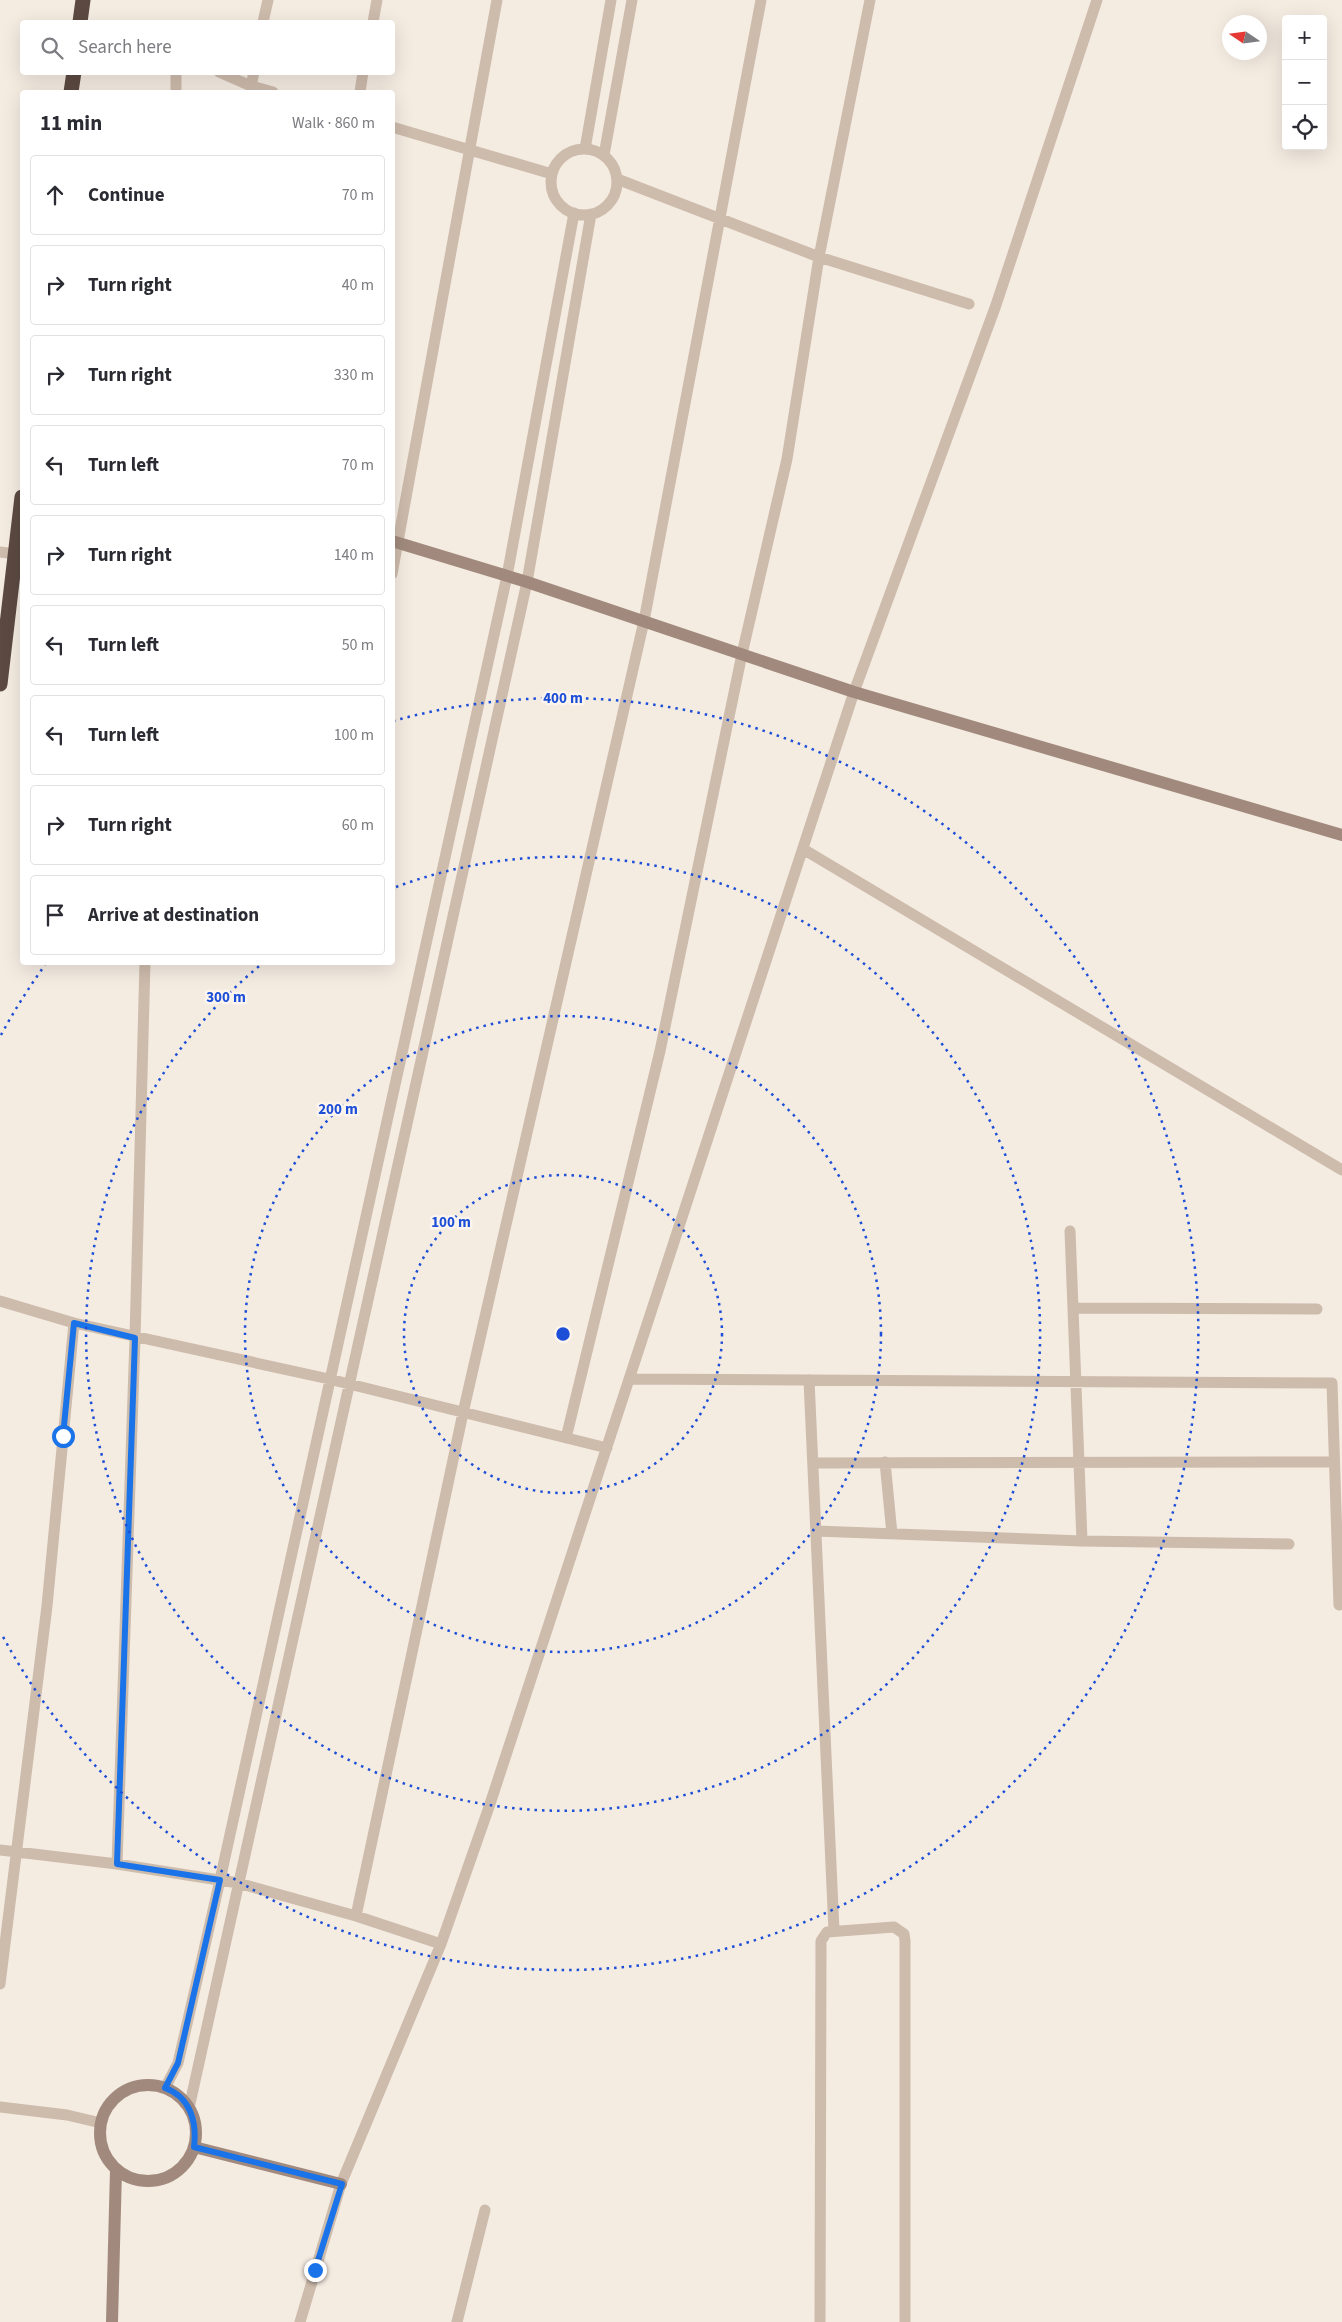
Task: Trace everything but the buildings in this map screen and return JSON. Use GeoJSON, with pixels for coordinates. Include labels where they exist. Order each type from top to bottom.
{"type":"FeatureCollection","features":[{"type":"Feature","properties":{"kind":"highway"},"geometry":{"type":"LineString","coordinates":[[80,20],[82,0]]}},
{"type":"Feature","properties":{"kind":"highway"},"geometry":{"type":"LineString","coordinates":[[71,90],[74,75]]}},
{"type":"Feature","properties":{"kind":"highway"},"geometry":{"type":"LineString","coordinates":[[0,684],[20,516]]}},
{"type":"Feature","properties":{"kind":"street"},"geometry":{"type":"LineString","coordinates":[[263,20],[268,0]]}},
{"type":"Feature","properties":{"kind":"street"},"geometry":{"type":"LineString","coordinates":[[373,20],[377,0]]}},
{"type":"Feature","properties":{"kind":"street"},"geometry":{"type":"LineString","coordinates":[[497,0],[396,542],[527,582],[854,692],[1342,835]]}},
{"type":"Feature","properties":{"kind":"street"},"geometry":{"type":"LineString","coordinates":[[585,148],[612,0]]}},
{"type":"Feature","properties":{"kind":"street"},"geometry":{"type":"LineString","coordinates":[[604,156],[632,0]]}},
{"type":"Feature","properties":{"kind":"street"},"geometry":{"type":"LineString","coordinates":[[356,1916],[463,1413],[644,621],[761,0]]}},
{"type":"Feature","properties":{"kind":"street"},"geometry":{"type":"LineString","coordinates":[[566,1438],[660,1050],[742,654],[787,460],[819,257],[870,0]]}},
{"type":"Feature","properties":{"kind":"street"},"geometry":{"type":"LineString","coordinates":[[300,2322],[342,2184],[441,1944],[492,1798],[854,692],[996,305],[1098,0]]}},
{"type":"Feature","properties":{"kind":"street"},"geometry":{"type":"LineString","coordinates":[[176,75],[176,90]]}},
{"type":"Feature","properties":{"kind":"street"},"geometry":{"type":"LineString","coordinates":[[226,75],[251,86],[266,90]]}},
{"type":"Feature","properties":{"kind":"street"},"geometry":{"type":"LineString","coordinates":[[251,86],[253,75]]}},
{"type":"Feature","properties":{"kind":"street"},"geometry":{"type":"LineString","coordinates":[[360,90],[363,75]]}},
{"type":"Feature","properties":{"kind":"street"},"geometry":{"type":"LineString","coordinates":[[395,128],[552,174]]}},
{"type":"Feature","properties":{"kind":"street"},"geometry":{"type":"LineString","coordinates":[[585,148],[595,150],[604,156],[611,162],[617,180],[613,198],[600,211],[591,214],[574,213],[563,208],[555,198],[551,186],[555,166],[568,153],[585,148]]}},
{"type":"Feature","properties":{"kind":"street"},"geometry":{"type":"LineString","coordinates":[[617,180],[819,257],[969,304]]}},
{"type":"Feature","properties":{"kind":"street"},"geometry":{"type":"LineString","coordinates":[[165,2088],[178,2063],[220,1880],[507,576],[574,213]]}},
{"type":"Feature","properties":{"kind":"street"},"geometry":{"type":"LineString","coordinates":[[189,2108],[527,582],[591,214]]}},
{"type":"Feature","properties":{"kind":"street"},"geometry":{"type":"LineString","coordinates":[[0,552],[16,554]]}},
{"type":"Feature","properties":{"kind":"street"},"geometry":{"type":"LineString","coordinates":[[803,849],[1342,1170]]}},
{"type":"Feature","properties":{"kind":"street"},"geometry":{"type":"LineString","coordinates":[[117,1864],[135,1338],[145,965]]}},
{"type":"Feature","properties":{"kind":"street"},"geometry":{"type":"LineString","coordinates":[[1070,1231],[1082,1541]]}},
{"type":"Feature","properties":{"kind":"street"},"geometry":{"type":"LineString","coordinates":[[0,1301],[74,1323],[135,1338],[329,1379],[607,1448]]}},
{"type":"Feature","properties":{"kind":"street"},"geometry":{"type":"LineString","coordinates":[[1073,1308],[1317,1309]]}},
{"type":"Feature","properties":{"kind":"street"},"geometry":{"type":"LineString","coordinates":[[0,1984],[47,1606],[74,1323]]}},
{"type":"Feature","properties":{"kind":"street"},"geometry":{"type":"LineString","coordinates":[[629,1379],[1332,1383],[1339,1604],[1342,1604]]}},
{"type":"Feature","properties":{"kind":"street"},"geometry":{"type":"LineString","coordinates":[[809,1380],[834,1931]]}},
{"type":"Feature","properties":{"kind":"street"},"geometry":{"type":"LineString","coordinates":[[885,1462],[892,1534]]}},
{"type":"Feature","properties":{"kind":"street"},"geometry":{"type":"LineString","coordinates":[[813,1463],[1334,1462]]}},
{"type":"Feature","properties":{"kind":"street"},"geometry":{"type":"LineString","coordinates":[[816,1531],[1082,1541],[1289,1544]]}},
{"type":"Feature","properties":{"kind":"street"},"geometry":{"type":"LineString","coordinates":[[0,1850],[117,1864],[238,1883],[356,1916],[441,1944]]}},
{"type":"Feature","properties":{"kind":"street"},"geometry":{"type":"LineString","coordinates":[[820,2322],[821,1941],[828,1932],[894,1927],[904,1934],[905,1941],[905,2322]]}},
{"type":"Feature","properties":{"kind":"street"},"geometry":{"type":"LineString","coordinates":[[140,2085],[156,2085],[165,2088],[184,2101],[189,2108],[193,2115],[196,2131],[194,2147],[187,2162],[175,2174],[160,2180],[145,2182],[130,2178],[116,2170],[106,2159],[100,2144],[101,2123],[112,2100],[124,2091],[140,2085]]}},
{"type":"Feature","properties":{"kind":"street"},"geometry":{"type":"LineString","coordinates":[[0,2106],[67,2115],[101,2123]]}},
{"type":"Feature","properties":{"kind":"street"},"geometry":{"type":"LineString","coordinates":[[194,2147],[342,2184]]}},
{"type":"Feature","properties":{"kind":"street"},"geometry":{"type":"LineString","coordinates":[[112,2322],[116,2170]]}},
{"type":"Feature","properties":{"kind":"street"},"geometry":{"type":"LineString","coordinates":[[457,2322],[485,2210]]}},
{"type":"Feature","properties":{"kind":"route"},"geometry":{"type":"LineString","coordinates":[[63,1436],[74,1323],[135,1338],[117,1864],[220,1880],[178,2063],[165,2088],[172,2090],[184,2101],[193,2115],[196,2131],[194,2147],[342,2184],[315,2270]]}}]}
